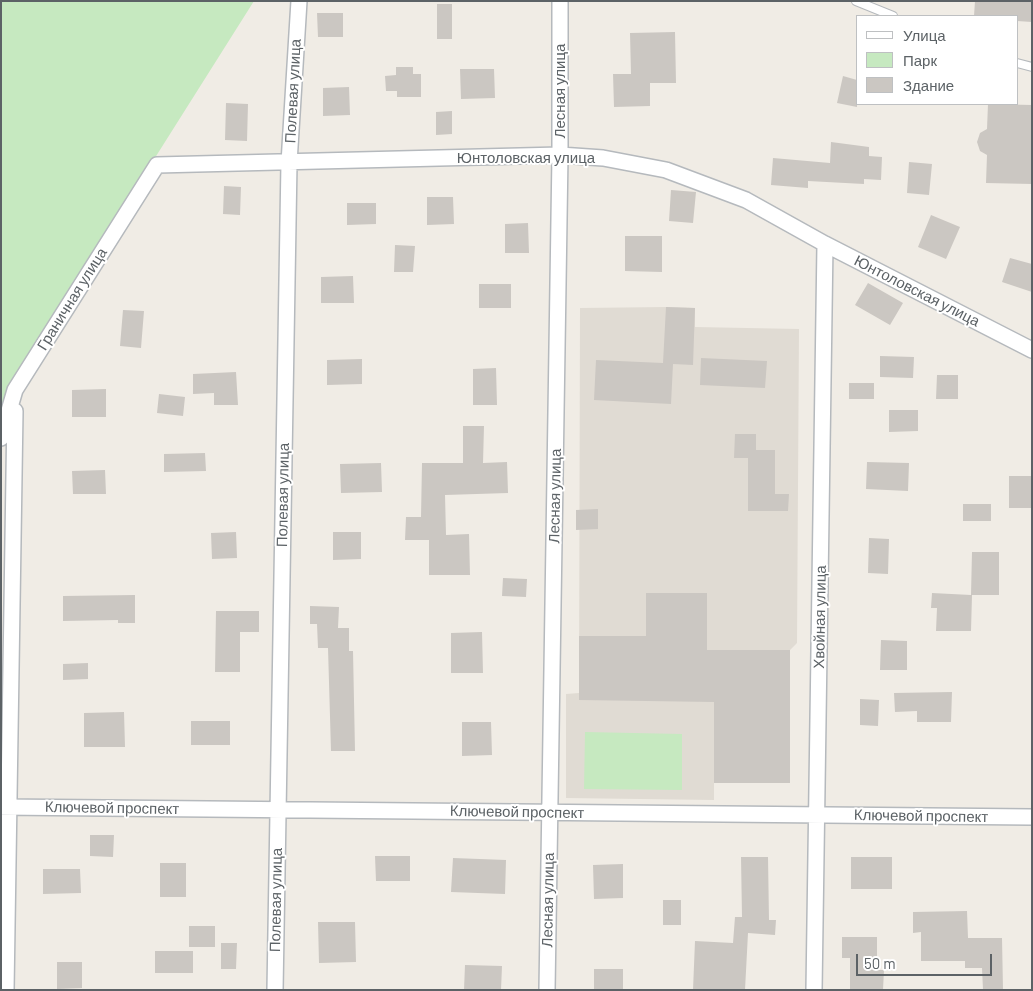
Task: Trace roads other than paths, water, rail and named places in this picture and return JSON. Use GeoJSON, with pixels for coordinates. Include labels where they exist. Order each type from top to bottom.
{"type":"FeatureCollection","features":[{"type":"Feature","properties":{"kind":"street","name":"Полевая улица"},"geometry":{"type":"LineString","coordinates":[[275,990],[289,163],[299,1]]}},
{"type":"Feature","properties":{"kind":"street","name":"Лесная улица"},"geometry":{"type":"LineString","coordinates":[[547,990],[560,155],[560,1]]}},
{"type":"Feature","properties":{"kind":"street","name":"Юнтоловская улица"},"geometry":{"type":"LineString","coordinates":[[157,165],[560,155],[603,158],[666,170],[746,200],[825,244],[1032,350]]}},
{"type":"Feature","properties":{"kind":"street","name":"Граничная улица"},"geometry":{"type":"LineString","coordinates":[[1,438],[15,390],[157,165]]}},
{"type":"Feature","properties":{"kind":"street","name":"Хвойная улица"},"geometry":{"type":"LineString","coordinates":[[814,990],[825,244]]}},
{"type":"Feature","properties":{"kind":"street"},"geometry":{"type":"LineString","coordinates":[[6,990],[5,808],[15,390]]}},
{"type":"Feature","properties":{"kind":"street","name":"Ключевой проспект"},"geometry":{"type":"LineString","coordinates":[[5,808],[1032,817]]}},
{"type":"Feature","properties":{"kind":"lane"},"geometry":{"type":"LineString","coordinates":[[856,1],[891,15]]}},
{"type":"Feature","properties":{"kind":"lane"},"geometry":{"type":"LineString","coordinates":[[1018,63],[1032,67]]}}]}
